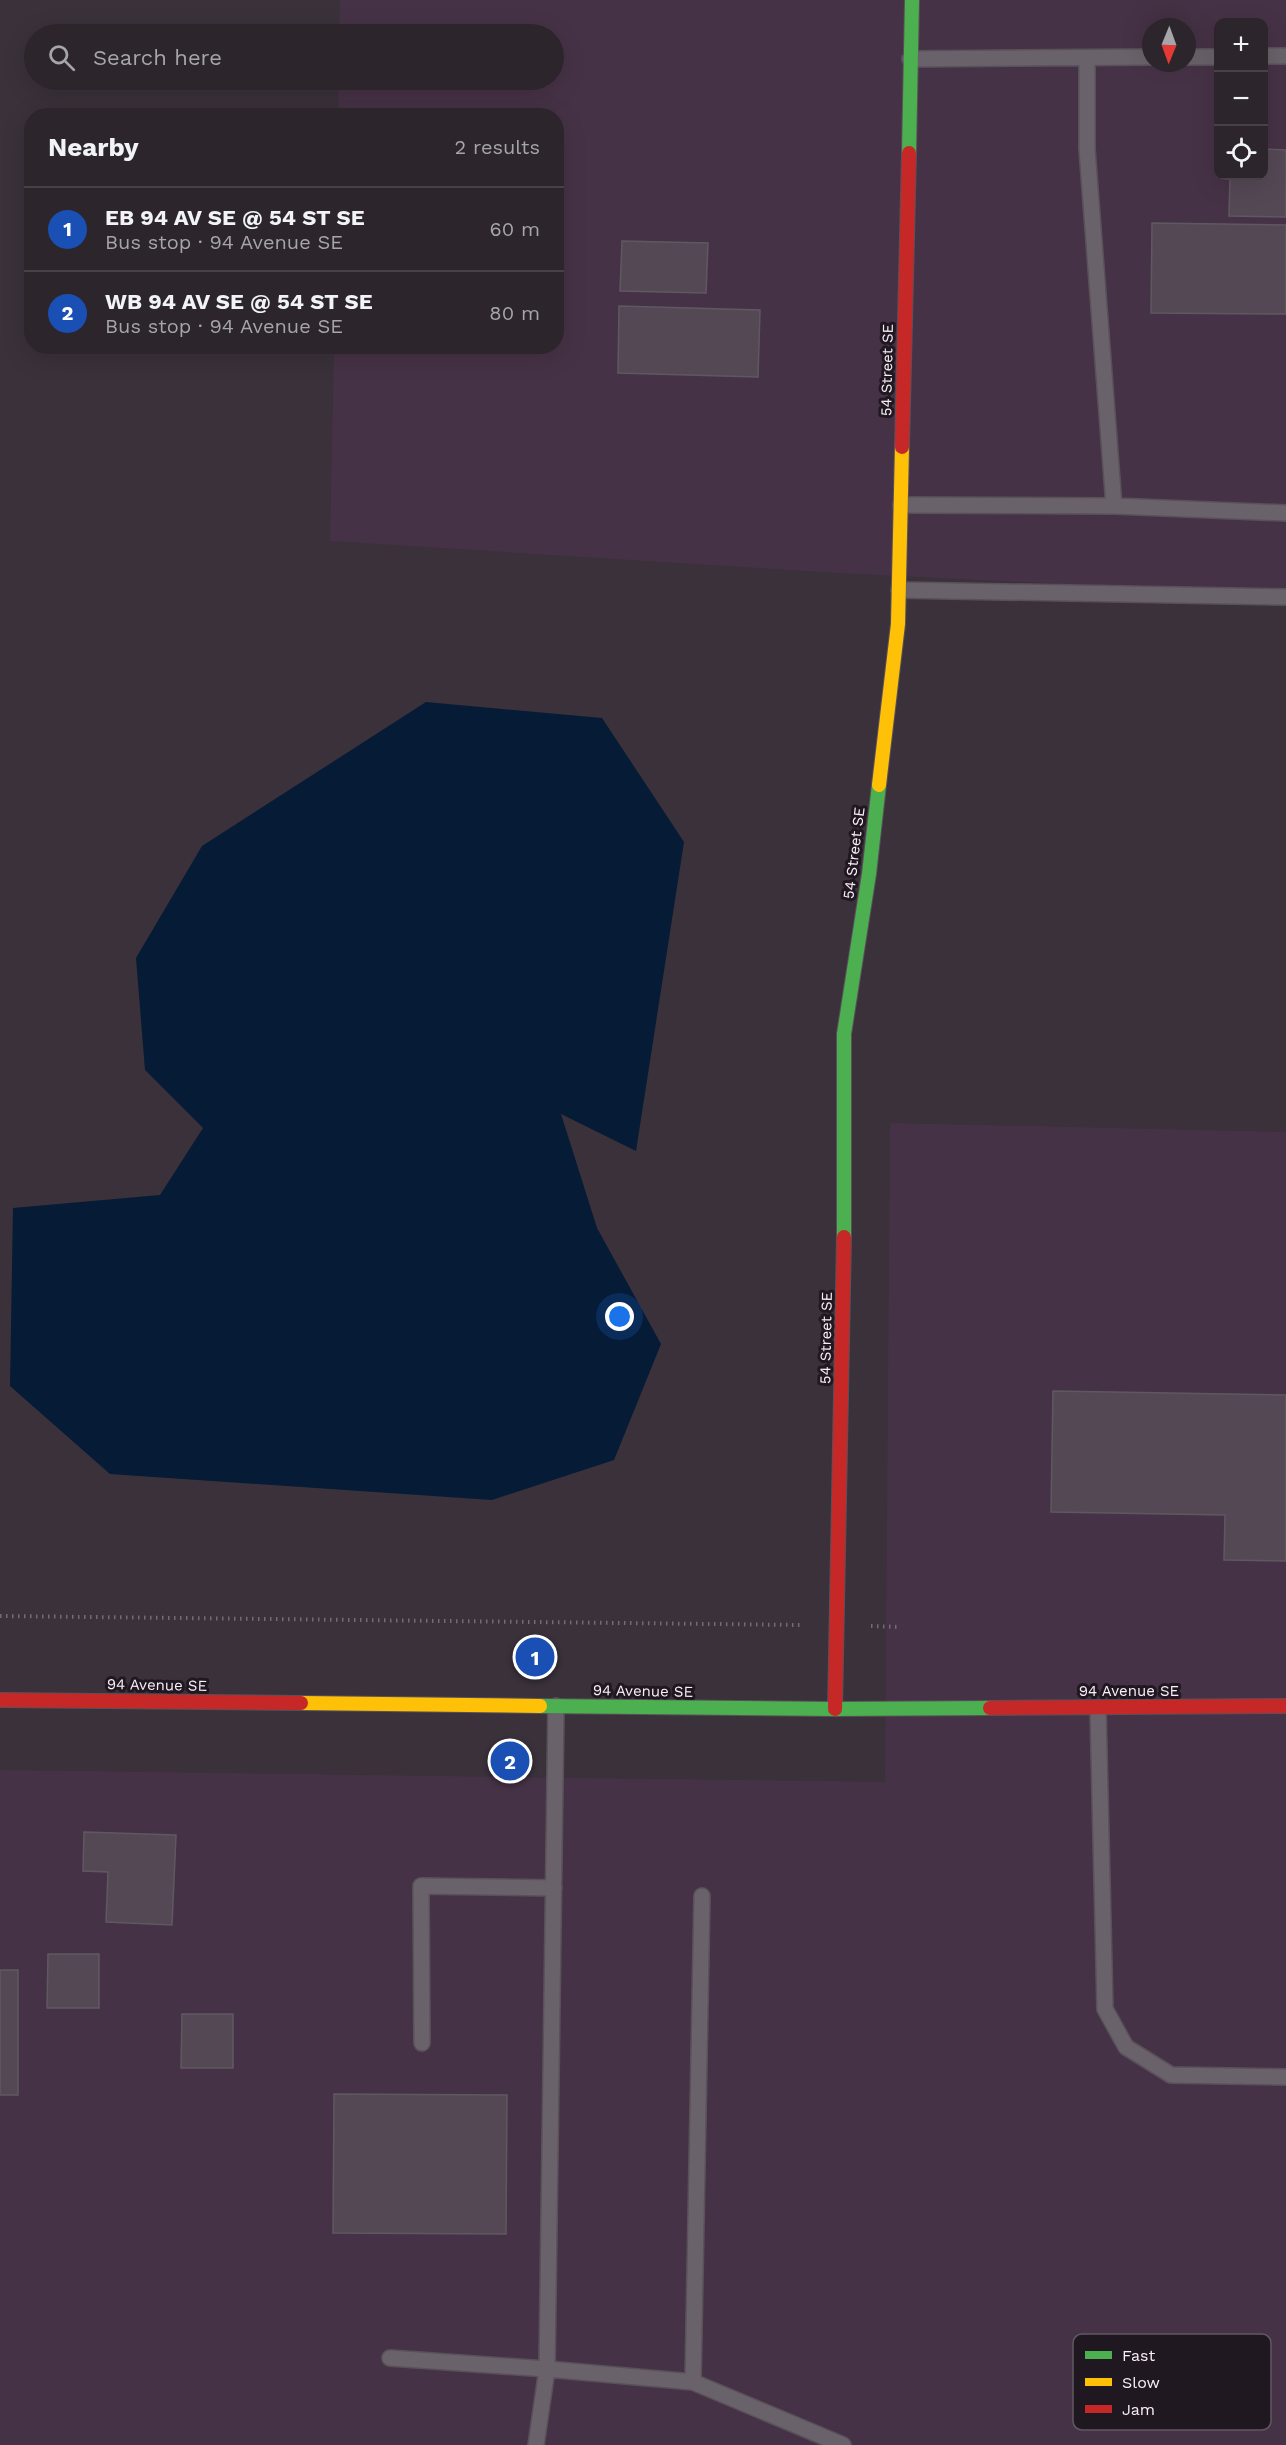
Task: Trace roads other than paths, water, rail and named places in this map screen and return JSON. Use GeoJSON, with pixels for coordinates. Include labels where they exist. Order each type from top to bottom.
{"type":"FeatureCollection","features":[{"type":"Feature","properties":{"kind":"street","name":"54 Street SE"},"geometry":{"type":"LineString","coordinates":[[835,1709],[845,1174],[844,1034],[869,874],[898,624],[912,0]]}},
{"type":"Feature","properties":{"kind":"street","name":"94 Avenue SE"},"geometry":{"type":"LineString","coordinates":[[0,1700],[835,1709],[1286,1706]]}},
{"type":"Feature","properties":{"kind":"lane"},"geometry":{"type":"LineString","coordinates":[[1268,56],[1286,56]]}},
{"type":"Feature","properties":{"kind":"lane"},"geometry":{"type":"LineString","coordinates":[[910,59],[1142,57]]}},
{"type":"Feature","properties":{"kind":"lane"},"geometry":{"type":"LineString","coordinates":[[1196,57],[1214,57]]}},
{"type":"Feature","properties":{"kind":"lane"},"geometry":{"type":"LineString","coordinates":[[1087,58],[1087,149],[1114,506]]}},
{"type":"Feature","properties":{"kind":"lane"},"geometry":{"type":"LineString","coordinates":[[901,505],[1114,506],[1286,513]]}},
{"type":"Feature","properties":{"kind":"lane"},"geometry":{"type":"LineString","coordinates":[[899,590],[1286,597]]}},
{"type":"Feature","properties":{"kind":"lane"},"geometry":{"type":"LineString","coordinates":[[536,2445],[547,2369],[556,1706]]}},
{"type":"Feature","properties":{"kind":"lane"},"geometry":{"type":"LineString","coordinates":[[1098,1708],[1105,2010],[1126,2048],[1171,2075],[1286,2077]]}},
{"type":"Feature","properties":{"kind":"lane"},"geometry":{"type":"LineString","coordinates":[[422,2043],[422,1886],[554,1888]]}},
{"type":"Feature","properties":{"kind":"lane"},"geometry":{"type":"LineString","coordinates":[[693,2382],[702,1896]]}},
{"type":"Feature","properties":{"kind":"lane"},"geometry":{"type":"LineString","coordinates":[[390,2358],[693,2382],[843,2445]]}},
{"type":"Feature","properties":{"kind":"water"},"geometry":{"type":"Polygon","coordinates":[[[426,702],[602,718],[684,842],[636,1151],[561,1114],[597,1228],[661,1344],[614,1460],[492,1500],[110,1474],[10,1386],[13,1208],[160,1195],[203,1128],[145,1070],[136,958],[202,846],[426,702]]]}},
{"type":"Feature","properties":{"kind":"place","name":"EB 94 AV SE @ 54 ST SE"},"geometry":{"type":"Point","coordinates":[535,1657]}},
{"type":"Feature","properties":{"kind":"place","name":"WB 94 AV SE @ 54 ST SE"},"geometry":{"type":"Point","coordinates":[510,1761]}}]}
